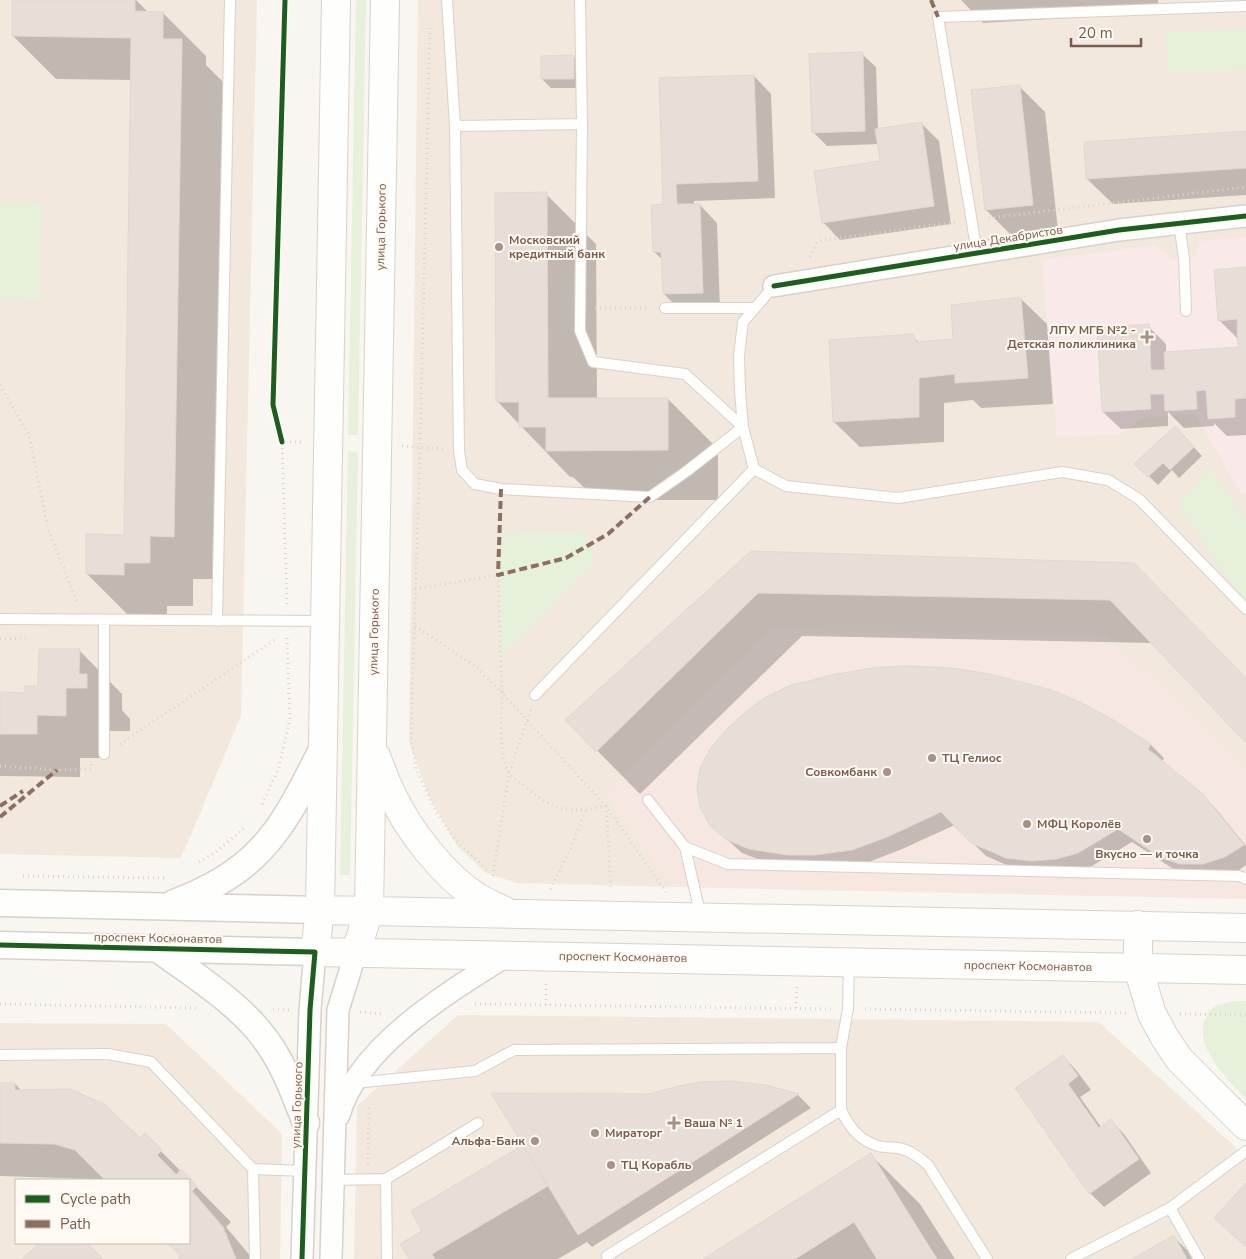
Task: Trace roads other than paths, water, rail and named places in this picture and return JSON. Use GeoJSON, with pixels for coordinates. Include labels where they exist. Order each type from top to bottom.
{"type":"FeatureCollection","features":[{"type":"Feature","properties":{"kind":"main road","name":"улица Горького"},"geometry":{"type":"LineString","coordinates":[[315,952],[320,910],[336,0]]}},
{"type":"Feature","properties":{"kind":"main road","name":"улица Горького"},"geometry":{"type":"LineString","coordinates":[[356,952],[369,910],[385,0]]}},
{"type":"Feature","properties":{"kind":"main road"},"geometry":{"type":"LineString","coordinates":[[372,748],[393,797],[418,837],[438,864],[465,889],[478,898],[508,913]]}},
{"type":"Feature","properties":{"kind":"main road"},"geometry":{"type":"LineString","coordinates":[[320,910],[1246,928]]}},
{"type":"Feature","properties":{"kind":"main road"},"geometry":{"type":"LineString","coordinates":[[1138,926],[1138,968],[1152,1014],[1178,1059],[1246,1126]]}},
{"type":"Feature","properties":{"kind":"main road","name":"проспект Космонавтов"},"geometry":{"type":"LineString","coordinates":[[315,952],[1246,970]]}},
{"type":"Feature","properties":{"kind":"street","name":"улица Декабристов"},"geometry":{"type":"LineString","coordinates":[[774,286],[1119,230],[1246,216]]}},
{"type":"Feature","properties":{"kind":"street"},"geometry":{"type":"LineString","coordinates":[[165,906],[196,895],[222,880],[262,849],[294,803],[323,748]]}},
{"type":"Feature","properties":{"kind":"street"},"geometry":{"type":"LineString","coordinates":[[0,903],[320,910]]}},
{"type":"Feature","properties":{"kind":"street","name":"проспект Космонавтов"},"geometry":{"type":"LineString","coordinates":[[0,945],[315,952]]}},
{"type":"Feature","properties":{"kind":"street"},"geometry":{"type":"LineString","coordinates":[[157,948],[237,1009],[258,1029],[272,1048],[285,1071],[306,1123]]}},
{"type":"Feature","properties":{"kind":"street","name":"улица Горького"},"geometry":{"type":"LineString","coordinates":[[302,1259],[310,1010],[315,952]]}},
{"type":"Feature","properties":{"kind":"street","name":"улица Горького"},"geometry":{"type":"LineString","coordinates":[[330,1259],[338,1010],[356,952]]}},
{"type":"Feature","properties":{"kind":"street"},"geometry":{"type":"LineString","coordinates":[[334,1132],[344,1098],[361,1082],[362,1070],[386,1043],[463,983],[508,955]]}},
{"type":"Feature","properties":{"kind":"lane"},"geometry":{"type":"LineString","coordinates":[[217,621],[230,0]]}},
{"type":"Feature","properties":{"kind":"lane"},"geometry":{"type":"LineString","coordinates":[[447,0],[455,126],[459,451],[462,470],[475,484],[501,488],[650,497],[688,471],[743,427]]}},
{"type":"Feature","properties":{"kind":"lane"},"geometry":{"type":"LineString","coordinates":[[580,0],[582,124],[580,331],[593,362],[685,374],[743,427]]}},
{"type":"Feature","properties":{"kind":"lane"},"geometry":{"type":"LineString","coordinates":[[977,253],[938,17],[1246,6]]}},
{"type":"Feature","properties":{"kind":"lane"},"geometry":{"type":"LineString","coordinates":[[455,126],[582,124]]}},
{"type":"Feature","properties":{"kind":"lane"},"geometry":{"type":"LineString","coordinates":[[1179,224],[1184,258],[1186,311]]}},
{"type":"Feature","properties":{"kind":"lane"},"geometry":{"type":"LineString","coordinates":[[774,286],[743,322],[739,356],[743,427],[754,469],[786,486],[898,498],[1062,472],[1108,480],[1139,499],[1246,609]]}},
{"type":"Feature","properties":{"kind":"lane"},"geometry":{"type":"LineString","coordinates":[[665,308],[754,308]]}},
{"type":"Feature","properties":{"kind":"lane"},"geometry":{"type":"LineString","coordinates":[[535,695],[754,469]]}},
{"type":"Feature","properties":{"kind":"lane"},"geometry":{"type":"LineString","coordinates":[[0,619],[217,621],[287,626],[325,621]]}},
{"type":"Feature","properties":{"kind":"lane"},"geometry":{"type":"LineString","coordinates":[[104,620],[104,754]]}},
{"type":"Feature","properties":{"kind":"lane"},"geometry":{"type":"LineString","coordinates":[[648,800],[685,847],[702,917]]}},
{"type":"Feature","properties":{"kind":"lane"},"geometry":{"type":"LineString","coordinates":[[685,847],[728,864],[1239,876],[1246,880]]}},
{"type":"Feature","properties":{"kind":"lane"},"geometry":{"type":"LineString","coordinates":[[849,962],[848,1009],[841,1048],[841,1110],[849,1126],[862,1138],[877,1146],[900,1148],[916,1155],[928,1165],[987,1259]]}},
{"type":"Feature","properties":{"kind":"lane"},"geometry":{"type":"LineString","coordinates":[[361,1082],[475,1071],[514,1050],[841,1048]]}},
{"type":"Feature","properties":{"kind":"lane"},"geometry":{"type":"LineString","coordinates":[[0,1055],[108,1054],[150,1062],[253,1169],[254,1259]]}},
{"type":"Feature","properties":{"kind":"lane"},"geometry":{"type":"LineString","coordinates":[[608,1259],[607,1256],[841,1110]]}},
{"type":"Feature","properties":{"kind":"lane"},"geometry":{"type":"LineString","coordinates":[[333,1180],[386,1179],[478,1123]]}},
{"type":"Feature","properties":{"kind":"lane"},"geometry":{"type":"LineString","coordinates":[[1071,1259],[1170,1208],[1246,1151]]}},
{"type":"Feature","properties":{"kind":"lane"},"geometry":{"type":"LineString","coordinates":[[253,1169],[304,1171]]}},
{"type":"Feature","properties":{"kind":"lane"},"geometry":{"type":"LineString","coordinates":[[386,1179],[387,1259]]}},
{"type":"Feature","properties":{"kind":"lane"},"geometry":{"type":"LineString","coordinates":[[1170,1208],[1199,1259]]}},
{"type":"Feature","properties":{"kind":"place","name":"Московский кредитный банк"},"geometry":{"type":"Point","coordinates":[499,247]}},
{"type":"Feature","properties":{"kind":"place","name":"ЛПУ МГБ №2 - Детская поликлиника"},"geometry":{"type":"Point","coordinates":[1147,337]}},
{"type":"Feature","properties":{"kind":"place","name":"ТЦ Гелиос"},"geometry":{"type":"Point","coordinates":[932,758]}},
{"type":"Feature","properties":{"kind":"place","name":"Совкомбанк"},"geometry":{"type":"Point","coordinates":[887,772]}},
{"type":"Feature","properties":{"kind":"place","name":"МФЦ Королёв"},"geometry":{"type":"Point","coordinates":[1027,824]}},
{"type":"Feature","properties":{"kind":"place","name":"Вкусно — и точка"},"geometry":{"type":"Point","coordinates":[1147,839]}},
{"type":"Feature","properties":{"kind":"place","name":"Ваша № 1"},"geometry":{"type":"Point","coordinates":[674,1123]}},
{"type":"Feature","properties":{"kind":"place","name":"Мираторг"},"geometry":{"type":"Point","coordinates":[595,1133]}},
{"type":"Feature","properties":{"kind":"place","name":"Альфа-Банк"},"geometry":{"type":"Point","coordinates":[535,1141]}},
{"type":"Feature","properties":{"kind":"place","name":"ТЦ Корабль"},"geometry":{"type":"Point","coordinates":[611,1165]}}]}
